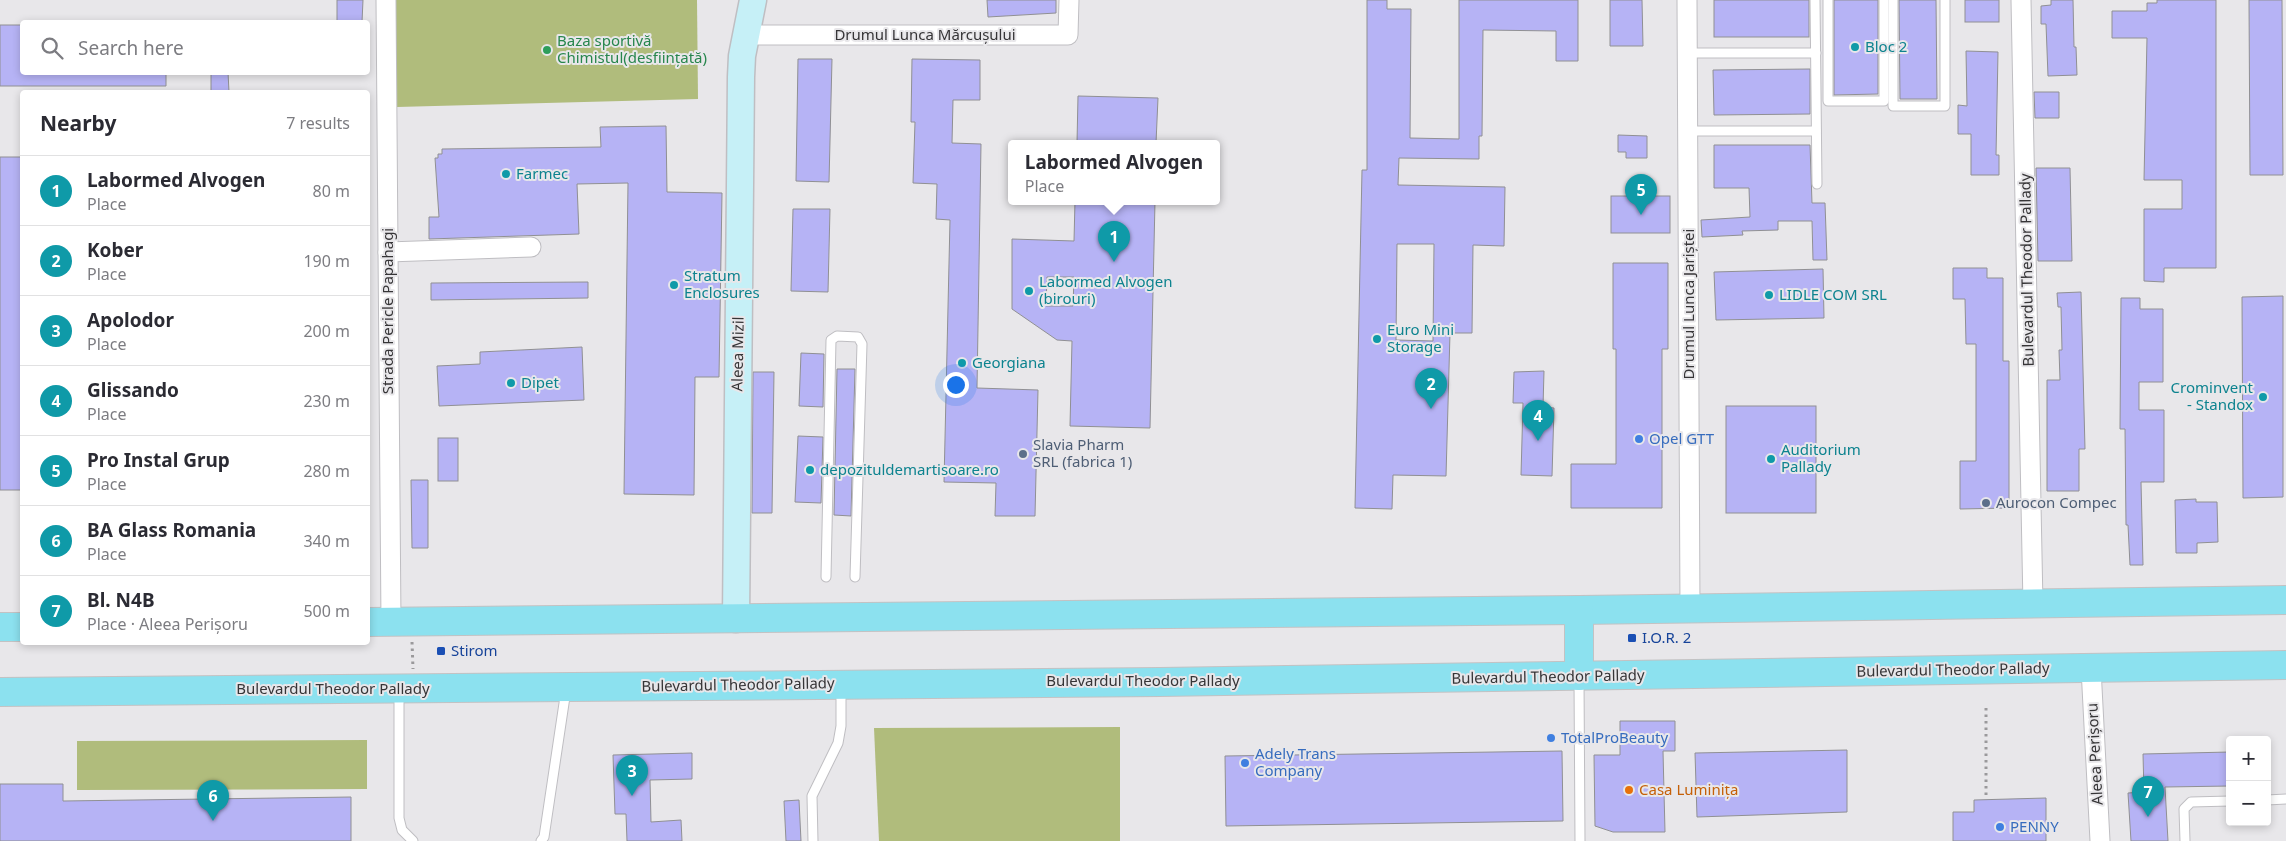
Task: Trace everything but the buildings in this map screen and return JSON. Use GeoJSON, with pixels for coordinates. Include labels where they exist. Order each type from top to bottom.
{"type":"FeatureCollection","features":[{"type":"Feature","properties":{"kind":"main road"},"geometry":{"type":"LineString","coordinates":[[390,622],[1690,609],[2286,600]]}},
{"type":"Feature","properties":{"kind":"main road"},"geometry":{"type":"LineString","coordinates":[[1579,610],[1579,676]]}},
{"type":"Feature","properties":{"kind":"main road"},"geometry":{"type":"LineString","coordinates":[[0,627],[20,627]]}},
{"type":"Feature","properties":{"kind":"main road","name":"Bulevardul Theodor Pallady"},"geometry":{"type":"LineString","coordinates":[[0,692],[1579,676],[2286,665]]}},
{"type":"Feature","properties":{"kind":"street","name":"Strada Pericle Papahagi"},"geometry":{"type":"LineString","coordinates":[[386,0],[390,622]]}},
{"type":"Feature","properties":{"kind":"street","name":"Aleea Mizil"},"geometry":{"type":"LineString","coordinates":[[736,619],[740,77],[752,0]]}},
{"type":"Feature","properties":{"kind":"street","name":"Drumul Lunca Mărcușului"},"geometry":{"type":"LineString","coordinates":[[746,35],[1068,34],[1069,0]]}},
{"type":"Feature","properties":{"kind":"street","name":"Drumul Lunca Jariștei"},"geometry":{"type":"LineString","coordinates":[[1687,0],[1690,609]]}},
{"type":"Feature","properties":{"kind":"street","name":"Bulevardul Theodor Pallady"},"geometry":{"type":"LineString","coordinates":[[2021,0],[2033,605]]}},
{"type":"Feature","properties":{"kind":"street"},"geometry":{"type":"LineString","coordinates":[[388,252],[531,247]]}},
{"type":"Feature","properties":{"kind":"street","name":"Aleea Perișoru"},"geometry":{"type":"LineString","coordinates":[[2091,668],[2100,841]]}},
{"type":"Feature","properties":{"kind":"lane"},"geometry":{"type":"LineString","coordinates":[[1816,0],[1817,184]]}},
{"type":"Feature","properties":{"kind":"lane"},"geometry":{"type":"LineString","coordinates":[[1828,0],[1828,101],[1884,101],[1884,0]]}},
{"type":"Feature","properties":{"kind":"lane"},"geometry":{"type":"LineString","coordinates":[[1893,0],[1893,106],[1945,106],[1945,0]]}},
{"type":"Feature","properties":{"kind":"lane"},"geometry":{"type":"LineString","coordinates":[[1688,53],[1816,53]]}},
{"type":"Feature","properties":{"kind":"lane"},"geometry":{"type":"LineString","coordinates":[[1688,131],[1816,131]]}},
{"type":"Feature","properties":{"kind":"lane"},"geometry":{"type":"LineString","coordinates":[[826,577],[832,340],[837,336],[858,337],[862,344],[855,577]]}},
{"type":"Feature","properties":{"kind":"lane"},"geometry":{"type":"LineString","coordinates":[[1579,676],[1580,841]]}},
{"type":"Feature","properties":{"kind":"lane"},"geometry":{"type":"LineString","coordinates":[[813,841],[812,796],[838,743],[841,726],[841,683]]}},
{"type":"Feature","properties":{"kind":"lane"},"geometry":{"type":"LineString","coordinates":[[541,841],[544,838],[554,758],[566,687]]}},
{"type":"Feature","properties":{"kind":"lane"},"geometry":{"type":"LineString","coordinates":[[406,689],[399,818],[402,830],[413,841]]}},
{"type":"Feature","properties":{"kind":"lane"},"geometry":{"type":"LineString","coordinates":[[2271,800],[2286,800]]}},
{"type":"Feature","properties":{"kind":"lane"},"geometry":{"type":"LineString","coordinates":[[2185,841],[2184,810],[2191,802],[2226,801]]}},
{"type":"Feature","properties":{"kind":"path"},"geometry":{"type":"LineString","coordinates":[[390,622],[406,689]]}},
{"type":"Feature","properties":{"kind":"path"},"geometry":{"type":"LineString","coordinates":[[1986,704],[1986,795]]}},
{"type":"Feature","properties":{"kind":"green space","name":"Baza sportivă Chimistul(desființată)"},"geometry":{"type":"Polygon","coordinates":[[[395,0],[697,0],[698,99],[397,107],[395,0]]]}},
{"type":"Feature","properties":{"kind":"green space"},"geometry":{"type":"Polygon","coordinates":[[[1120,727],[1120,841],[879,841],[874,728],[1120,727]]]}},
{"type":"Feature","properties":{"kind":"green space"},"geometry":{"type":"Polygon","coordinates":[[[367,740],[367,789],[77,790],[77,741],[367,740]]]}},
{"type":"Feature","properties":{"kind":"place","name":"Bloc 2"},"geometry":{"type":"Point","coordinates":[1855,47]}},
{"type":"Feature","properties":{"kind":"place","name":"Baza sportivă Chimistul(desființată)"},"geometry":{"type":"Point","coordinates":[547,50]}},
{"type":"Feature","properties":{"kind":"place","name":"Farmec"},"geometry":{"type":"Point","coordinates":[506,174]}},
{"type":"Feature","properties":{"kind":"place","name":"Pro Instal Grup"},"geometry":{"type":"Point","coordinates":[1641,215]}},
{"type":"Feature","properties":{"kind":"place","name":"Labormed Alvogen"},"geometry":{"type":"Point","coordinates":[1114,262]}},
{"type":"Feature","properties":{"kind":"place","name":"Stratum Enclosures"},"geometry":{"type":"Point","coordinates":[674,285]}},
{"type":"Feature","properties":{"kind":"place","name":"Labormed Alvogen (birouri)"},"geometry":{"type":"Point","coordinates":[1029,291]}},
{"type":"Feature","properties":{"kind":"place","name":"LIDLE COM SRL"},"geometry":{"type":"Point","coordinates":[1769,295]}},
{"type":"Feature","properties":{"kind":"place","name":"Euro Mini Storage"},"geometry":{"type":"Point","coordinates":[1377,339]}},
{"type":"Feature","properties":{"kind":"place","name":"Georgiana"},"geometry":{"type":"Point","coordinates":[962,363]}},
{"type":"Feature","properties":{"kind":"place","name":"Dipet"},"geometry":{"type":"Point","coordinates":[511,383]}},
{"type":"Feature","properties":{"kind":"place","name":"Crominvent - Standox"},"geometry":{"type":"Point","coordinates":[2263,397]}},
{"type":"Feature","properties":{"kind":"place","name":"Kober"},"geometry":{"type":"Point","coordinates":[1431,409]}},
{"type":"Feature","properties":{"kind":"place","name":"Opel GTT"},"geometry":{"type":"Point","coordinates":[1639,439]}},
{"type":"Feature","properties":{"kind":"place","name":"Glissando"},"geometry":{"type":"Point","coordinates":[1538,441]}},
{"type":"Feature","properties":{"kind":"place","name":"Slavia Pharm SRL (fabrica 1)"},"geometry":{"type":"Point","coordinates":[1023,454]}},
{"type":"Feature","properties":{"kind":"place","name":"Auditorium Pallady"},"geometry":{"type":"Point","coordinates":[1771,459]}},
{"type":"Feature","properties":{"kind":"place","name":"depozituldemartisoare.ro"},"geometry":{"type":"Point","coordinates":[810,470]}},
{"type":"Feature","properties":{"kind":"place","name":"Aurocon Compec"},"geometry":{"type":"Point","coordinates":[1986,503]}},
{"type":"Feature","properties":{"kind":"place","name":"I.O.R. 2"},"geometry":{"type":"Point","coordinates":[1632,638]}},
{"type":"Feature","properties":{"kind":"place","name":"Stirom"},"geometry":{"type":"Point","coordinates":[441,651]}},
{"type":"Feature","properties":{"kind":"place","name":"TotalProBeauty"},"geometry":{"type":"Point","coordinates":[1551,738]}},
{"type":"Feature","properties":{"kind":"place","name":"Adely Trans Company"},"geometry":{"type":"Point","coordinates":[1245,763]}},
{"type":"Feature","properties":{"kind":"place","name":"Casa Luminița"},"geometry":{"type":"Point","coordinates":[1629,790]}},
{"type":"Feature","properties":{"kind":"place","name":"Apolodor"},"geometry":{"type":"Point","coordinates":[632,796]}},
{"type":"Feature","properties":{"kind":"place","name":"Bl. N4B"},"geometry":{"type":"Point","coordinates":[2148,817]}},
{"type":"Feature","properties":{"kind":"place","name":"BA Glass Romania"},"geometry":{"type":"Point","coordinates":[213,821]}},
{"type":"Feature","properties":{"kind":"place","name":"PENNY"},"geometry":{"type":"Point","coordinates":[2000,827]}}]}
